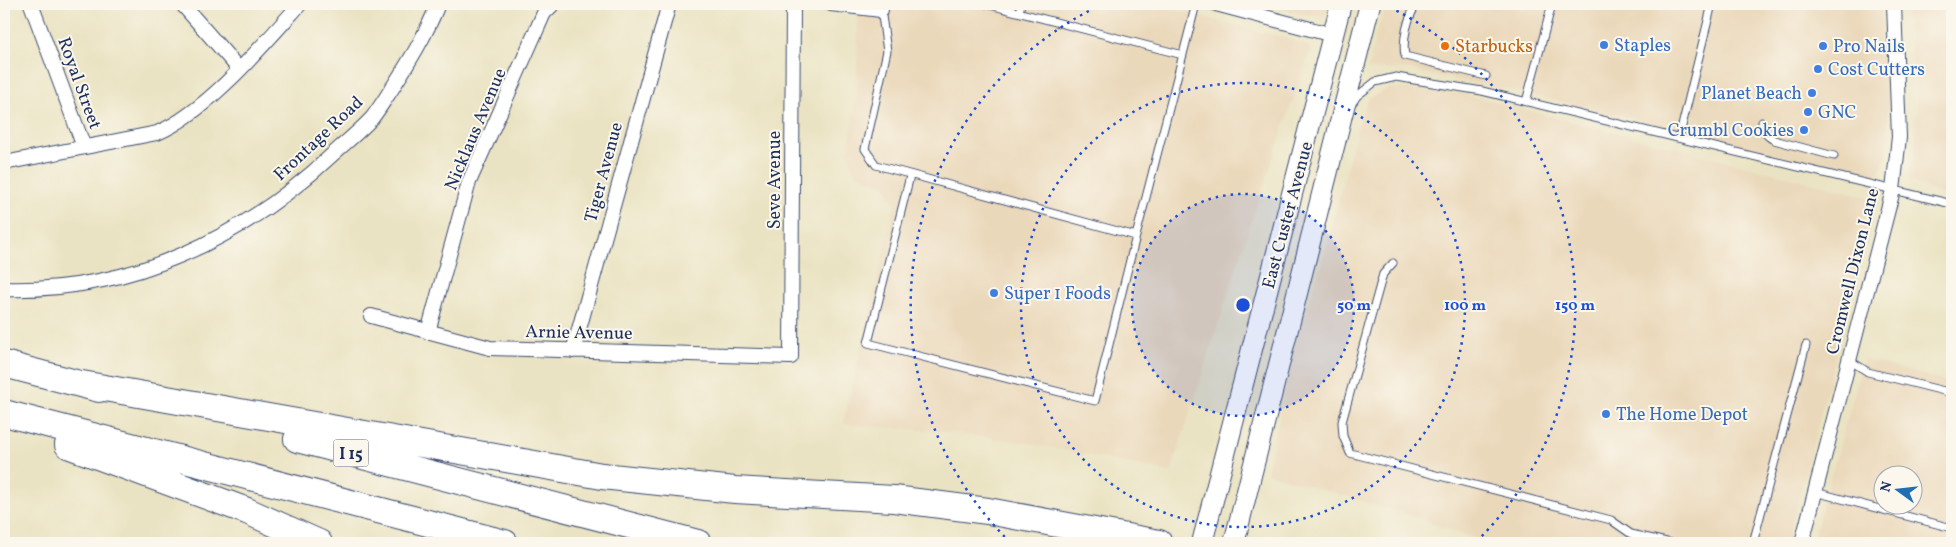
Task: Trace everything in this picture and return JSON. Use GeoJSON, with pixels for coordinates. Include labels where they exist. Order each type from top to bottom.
{"type":"FeatureCollection","features":[{"type":"Feature","properties":{"kind":"highway","name":"I 15"},"geometry":{"type":"LineString","coordinates":[[4,364],[698,543]]}},
{"type":"Feature","properties":{"kind":"highway"},"geometry":{"type":"LineString","coordinates":[[82,384],[602,476],[735,490],[894,499],[988,511],[1159,543]]}},
{"type":"Feature","properties":{"kind":"highway"},"geometry":{"type":"LineString","coordinates":[[4,413],[504,543]]}},
{"type":"Feature","properties":{"kind":"highway"},"geometry":{"type":"LineString","coordinates":[[4,422],[247,511],[318,543]]}},
{"type":"Feature","properties":{"kind":"main road","name":"East Custer Avenue"},"geometry":{"type":"LineString","coordinates":[[1202,543],[1341,4]]}},
{"type":"Feature","properties":{"kind":"main road","name":"East Custer Avenue"},"geometry":{"type":"LineString","coordinates":[[1234,543],[1370,4]]}},
{"type":"Feature","properties":{"kind":"street","name":"Royal Street"},"geometry":{"type":"LineString","coordinates":[[31,4],[84,147]]}},
{"type":"Feature","properties":{"kind":"street"},"geometry":{"type":"LineString","coordinates":[[182,4],[239,69]]}},
{"type":"Feature","properties":{"kind":"street"},"geometry":{"type":"LineString","coordinates":[[4,163],[157,133],[173,126],[239,69],[300,4]]}},
{"type":"Feature","properties":{"kind":"street","name":"Frontage Road"},"geometry":{"type":"LineString","coordinates":[[4,289],[32,290],[92,284],[170,261],[237,229],[302,183],[372,118],[415,53],[438,4]]}},
{"type":"Feature","properties":{"kind":"street","name":"Nicklaus Avenue"},"geometry":{"type":"LineString","coordinates":[[428,332],[469,182],[544,14],[552,4]]}},
{"type":"Feature","properties":{"kind":"street","name":"Tiger Avenue"},"geometry":{"type":"LineString","coordinates":[[573,350],[668,4]]}},
{"type":"Feature","properties":{"kind":"street","name":"Seve Avenue"},"geometry":{"type":"LineString","coordinates":[[792,357],[793,4]]}},
{"type":"Feature","properties":{"kind":"street"},"geometry":{"type":"LineString","coordinates":[[830,4],[881,7]]}},
{"type":"Feature","properties":{"kind":"street"},"geometry":{"type":"LineString","coordinates":[[1216,4],[1333,35]]}},
{"type":"Feature","properties":{"kind":"street","name":"Cromwell Dixon Lane"},"geometry":{"type":"LineString","coordinates":[[1802,543],[1893,190],[1899,137],[1894,4]]}},
{"type":"Feature","properties":{"kind":"street","name":"Arnie Avenue"},"geometry":{"type":"LineString","coordinates":[[370,316],[490,348],[792,357]]}},
{"type":"Feature","properties":{"kind":"lane"},"geometry":{"type":"LineString","coordinates":[[986,4],[1183,55]]}},
{"type":"Feature","properties":{"kind":"lane"},"geometry":{"type":"LineString","coordinates":[[1019,12],[1021,4]]}},
{"type":"Feature","properties":{"kind":"lane"},"geometry":{"type":"LineString","coordinates":[[910,176],[868,343],[1095,401],[1196,4]]}},
{"type":"Feature","properties":{"kind":"lane"},"geometry":{"type":"LineString","coordinates":[[1417,4],[1412,10],[1403,46],[1405,56],[1486,76]]}},
{"type":"Feature","properties":{"kind":"lane"},"geometry":{"type":"LineString","coordinates":[[1526,102],[1552,4]]}},
{"type":"Feature","properties":{"kind":"lane"},"geometry":{"type":"LineString","coordinates":[[1679,138],[1712,4]]}},
{"type":"Feature","properties":{"kind":"lane"},"geometry":{"type":"LineString","coordinates":[[881,7],[887,51],[865,149],[876,165],[910,176],[1136,236]]}},
{"type":"Feature","properties":{"kind":"lane"},"geometry":{"type":"LineString","coordinates":[[1337,131],[1357,96],[1376,82],[1396,77],[1526,102],[1952,204]]}},
{"type":"Feature","properties":{"kind":"lane"},"geometry":{"type":"LineString","coordinates":[[1762,122],[1763,130],[1774,140],[1834,156]]}},
{"type":"Feature","properties":{"kind":"lane"},"geometry":{"type":"LineString","coordinates":[[1393,262],[1383,274],[1342,422],[1343,436],[1350,452],[1611,520],[1632,534],[1671,543]]}},
{"type":"Feature","properties":{"kind":"lane"},"geometry":{"type":"LineString","coordinates":[[1753,543],[1806,345]]}},
{"type":"Feature","properties":{"kind":"lane"},"geometry":{"type":"LineString","coordinates":[[1849,360],[1868,372],[1952,393]]}},
{"type":"Feature","properties":{"kind":"lane"},"geometry":{"type":"LineString","coordinates":[[1815,492],[1952,528]]}},
{"type":"Feature","properties":{"kind":"shaded area"},"geometry":{"type":"Polygon","coordinates":[[[858,4],[1152,4],[1296,41],[1311,48],[1257,204],[1171,472],[1023,442],[955,433],[843,424],[895,205],[885,186],[855,173],[848,153],[857,90],[858,4]]]}},
{"type":"Feature","properties":{"kind":"shaded area"},"geometry":{"type":"Polygon","coordinates":[[[1261,4],[1330,4],[1324,15],[1313,16],[1261,4]]]}},
{"type":"Feature","properties":{"kind":"shaded area"},"geometry":{"type":"Polygon","coordinates":[[[1387,4],[1880,4],[1889,82],[1887,158],[1878,173],[1867,177],[1547,98],[1402,68],[1368,70],[1375,36],[1387,4]]]}},
{"type":"Feature","properties":{"kind":"shaded area"},"geometry":{"type":"Polygon","coordinates":[[[1905,4],[1952,4],[1952,199],[1908,180],[1915,147],[1917,99],[1905,4]]]}},
{"type":"Feature","properties":{"kind":"shaded area"},"geometry":{"type":"Polygon","coordinates":[[[1406,88],[1463,94],[1864,196],[1872,204],[1873,213],[1787,543],[1487,543],[1405,514],[1267,473],[1293,351],[1322,263],[1361,113],[1370,98],[1388,89],[1406,88]]]}},
{"type":"Feature","properties":{"kind":"shaded area"},"geometry":{"type":"Polygon","coordinates":[[[1864,359],[1952,383],[1952,543],[1812,543],[1864,359]]]}},
{"type":"Feature","properties":{"kind":"place","name":"Staples"},"geometry":{"type":"Point","coordinates":[1604,45]}},
{"type":"Feature","properties":{"kind":"place","name":"Starbucks"},"geometry":{"type":"Point","coordinates":[1445,46]}},
{"type":"Feature","properties":{"kind":"place","name":"Pro Nails"},"geometry":{"type":"Point","coordinates":[1823,46]}},
{"type":"Feature","properties":{"kind":"place","name":"Cost Cutters"},"geometry":{"type":"Point","coordinates":[1818,69]}},
{"type":"Feature","properties":{"kind":"place","name":"Planet Beach"},"geometry":{"type":"Point","coordinates":[1812,93]}},
{"type":"Feature","properties":{"kind":"place","name":"GNC"},"geometry":{"type":"Point","coordinates":[1808,112]}},
{"type":"Feature","properties":{"kind":"place","name":"Crumbl Cookies"},"geometry":{"type":"Point","coordinates":[1804,130]}},
{"type":"Feature","properties":{"kind":"place","name":"Super 1 Foods"},"geometry":{"type":"Point","coordinates":[994,293]}},
{"type":"Feature","properties":{"kind":"place","name":"The Home Depot"},"geometry":{"type":"Point","coordinates":[1606,414]}}]}
